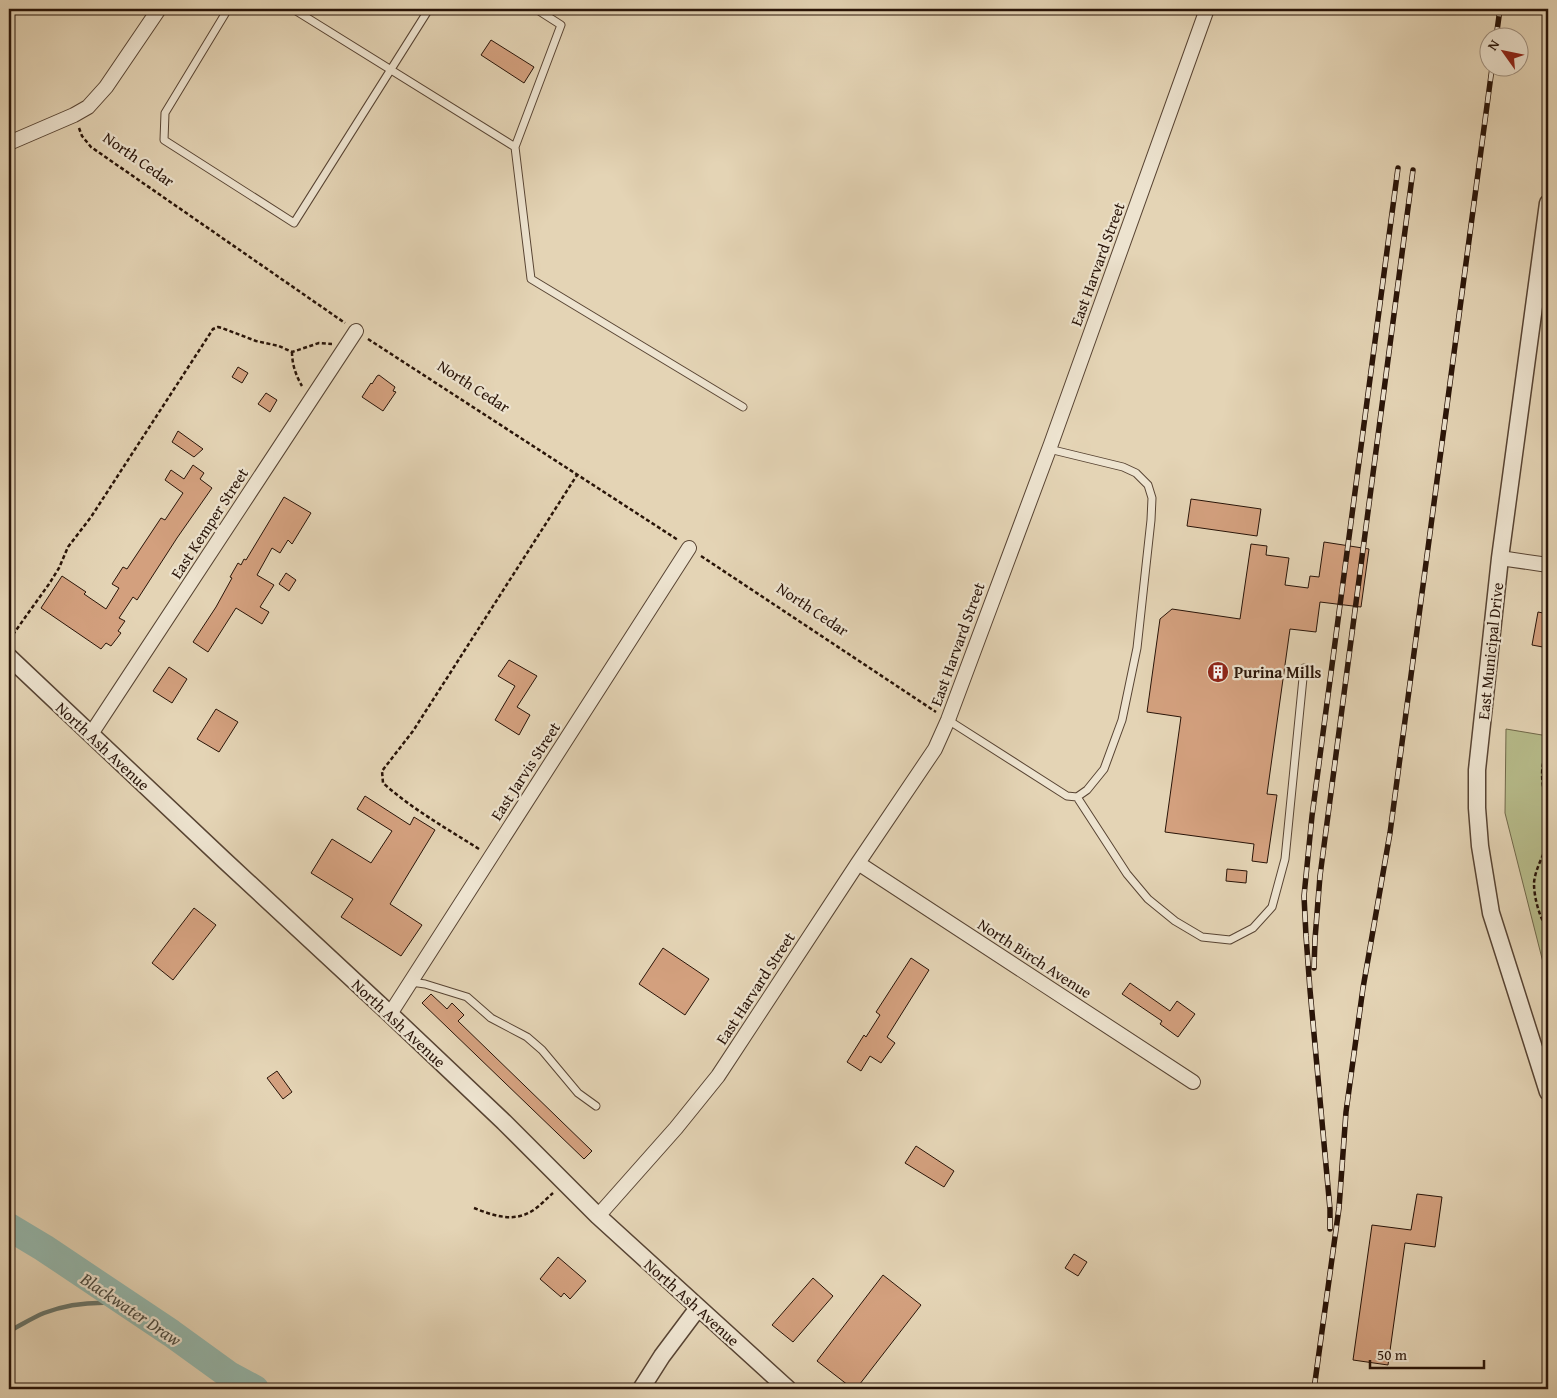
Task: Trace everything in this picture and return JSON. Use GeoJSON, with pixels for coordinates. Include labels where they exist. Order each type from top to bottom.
{"type":"FeatureCollection","features":[{"type":"Feature","properties":{"kind":"street"},"geometry":{"type":"LineString","coordinates":[[9,143],[88,107],[106,87],[159,9]]}},
{"type":"Feature","properties":{"kind":"street","name":"East Harvard Street"},"geometry":{"type":"LineString","coordinates":[[598,1216],[676,1128],[718,1076],[935,749],[948,720],[1049,449],[1207,9]]}},
{"type":"Feature","properties":{"kind":"street","name":"East Municipal Drive"},"geometry":{"type":"LineString","coordinates":[[1548,203],[1500,558],[1478,760],[1477,808],[1480,846],[1492,912],[1548,1092]]}},
{"type":"Feature","properties":{"kind":"street","name":"East Kemper Street"},"geometry":{"type":"LineString","coordinates":[[90,734],[356,331]]}},
{"type":"Feature","properties":{"kind":"street","name":"East Jarvis Street"},"geometry":{"type":"LineString","coordinates":[[390,1014],[690,548]]}},
{"type":"Feature","properties":{"kind":"street"},"geometry":{"type":"LineString","coordinates":[[1500,558],[1548,565]]}},
{"type":"Feature","properties":{"kind":"street","name":"North Ash Avenue"},"geometry":{"type":"LineString","coordinates":[[9,657],[222,859],[390,1014],[598,1216],[788,1389]]}},
{"type":"Feature","properties":{"kind":"street","name":"North Birch Avenue"},"geometry":{"type":"LineString","coordinates":[[858,863],[1193,1082]]}},
{"type":"Feature","properties":{"kind":"street"},"geometry":{"type":"LineString","coordinates":[[641,1389],[662,1356],[698,1308]]}},
{"type":"Feature","properties":{"kind":"lane"},"geometry":{"type":"LineString","coordinates":[[228,9],[165,113],[164,140],[294,223],[429,9]]}},
{"type":"Feature","properties":{"kind":"lane"},"geometry":{"type":"LineString","coordinates":[[293,9],[515,147]]}},
{"type":"Feature","properties":{"kind":"lane"},"geometry":{"type":"LineString","coordinates":[[536,9],[561,25],[515,147],[531,279],[743,407]]}},
{"type":"Feature","properties":{"kind":"lane"},"geometry":{"type":"LineString","coordinates":[[1049,449],[1123,467],[1136,473],[1148,485],[1152,498],[1137,648],[1122,720],[1104,769],[1087,790],[1077,798]]}},
{"type":"Feature","properties":{"kind":"lane"},"geometry":{"type":"LineString","coordinates":[[948,720],[1066,796],[1077,798],[1127,874],[1148,899],[1175,921],[1202,937],[1230,940],[1253,928],[1272,907],[1285,859],[1304,668]]}},
{"type":"Feature","properties":{"kind":"lane"},"geometry":{"type":"LineString","coordinates":[[411,982],[425,984],[467,997],[491,1018],[527,1037],[542,1050],[578,1093],[596,1106]]}},
{"type":"Feature","properties":{"kind":"path","name":"North Cedar"},"geometry":{"type":"LineString","coordinates":[[74,115],[82,136],[91,147],[356,331],[690,548],[948,720]]}},
{"type":"Feature","properties":{"kind":"path"},"geometry":{"type":"LineString","coordinates":[[9,640],[49,584],[59,568],[68,547],[91,517],[213,329],[222,328],[292,352],[319,343],[329,343],[344,350]]}},
{"type":"Feature","properties":{"kind":"path"},"geometry":{"type":"LineString","coordinates":[[292,352],[295,372],[310,401]]}},
{"type":"Feature","properties":{"kind":"path"},"geometry":{"type":"LineString","coordinates":[[491,856],[425,815],[392,791],[383,782],[382,771],[413,731],[578,475]]}},
{"type":"Feature","properties":{"kind":"path"},"geometry":{"type":"LineString","coordinates":[[1548,752],[1544,759],[1542,770],[1548,812]]}},
{"type":"Feature","properties":{"kind":"path"},"geometry":{"type":"LineString","coordinates":[[1548,842],[1534,882],[1539,911],[1548,931]]}},
{"type":"Feature","properties":{"kind":"path"},"geometry":{"type":"LineString","coordinates":[[474,1208],[496,1216],[512,1218],[531,1212],[565,1183]]}},
{"type":"Feature","properties":{"kind":"green space"},"geometry":{"type":"Polygon","coordinates":[[[1506,729],[1548,736],[1548,982],[1505,813],[1506,729]]]}},
{"type":"Feature","properties":{"kind":"building"},"geometry":{"type":"Polygon","coordinates":[[[491,40],[534,67],[524,83],[481,55],[491,40]]]}},
{"type":"Feature","properties":{"kind":"building"},"geometry":{"type":"Polygon","coordinates":[[[238,367],[248,373],[242,383],[232,377],[238,367]]]}},
{"type":"Feature","properties":{"kind":"building"},"geometry":{"type":"Polygon","coordinates":[[[379,375],[395,387],[393,391],[396,392],[383,411],[362,397],[379,375]]]}},
{"type":"Feature","properties":{"kind":"building"},"geometry":{"type":"Polygon","coordinates":[[[266,393],[277,400],[270,412],[258,404],[266,393]]]}},
{"type":"Feature","properties":{"kind":"building"},"geometry":{"type":"Polygon","coordinates":[[[178,431],[203,449],[194,457],[172,442],[178,431]]]}},
{"type":"Feature","properties":{"kind":"building"},"geometry":{"type":"Polygon","coordinates":[[[193,465],[204,473],[200,479],[212,488],[137,600],[133,597],[119,618],[125,621],[118,631],[121,633],[111,646],[106,643],[101,649],[41,608],[62,576],[86,592],[84,594],[106,609],[119,588],[112,584],[123,567],[127,569],[161,518],[165,520],[183,493],[165,480],[171,470],[184,479],[193,465]]]}},
{"type":"Feature","properties":{"kind":"building"},"geometry":{"type":"Polygon","coordinates":[[[284,497],[311,513],[292,544],[288,540],[280,553],[272,548],[257,575],[274,585],[260,607],[269,612],[262,624],[236,608],[208,652],[193,642],[216,607],[238,563],[241,565],[244,559],[246,560],[284,497]]]}},
{"type":"Feature","properties":{"kind":"building"},"geometry":{"type":"Polygon","coordinates":[[[1191,499],[1261,509],[1257,536],[1187,526],[1191,499]]]}},
{"type":"Feature","properties":{"kind":"building","name":"Purina Mills"},"geometry":{"type":"Polygon","coordinates":[[[1324,542],[1369,549],[1361,607],[1320,602],[1316,632],[1290,629],[1267,794],[1277,795],[1267,863],[1252,861],[1254,844],[1165,832],[1181,717],[1147,712],[1160,619],[1172,609],[1240,619],[1251,544],[1267,546],[1266,555],[1289,558],[1285,585],[1308,588],[1310,576],[1319,577],[1324,542]]]}},
{"type":"Feature","properties":{"kind":"building"},"geometry":{"type":"Polygon","coordinates":[[[286,573],[296,580],[289,591],[279,584],[286,573]]]}},
{"type":"Feature","properties":{"kind":"building"},"geometry":{"type":"Polygon","coordinates":[[[1538,612],[1548,614],[1548,648],[1532,645],[1538,612]]]}},
{"type":"Feature","properties":{"kind":"building"},"geometry":{"type":"Polygon","coordinates":[[[509,660],[537,676],[517,707],[530,715],[519,735],[495,720],[515,686],[498,676],[509,660]]]}},
{"type":"Feature","properties":{"kind":"building"},"geometry":{"type":"Polygon","coordinates":[[[169,667],[187,679],[172,703],[153,691],[169,667]]]}},
{"type":"Feature","properties":{"kind":"building"},"geometry":{"type":"Polygon","coordinates":[[[216,709],[238,722],[219,752],[197,739],[216,709]]]}},
{"type":"Feature","properties":{"kind":"building"},"geometry":{"type":"Polygon","coordinates":[[[365,796],[410,825],[414,817],[435,830],[390,904],[422,925],[401,956],[341,917],[353,899],[311,873],[332,839],[371,863],[392,831],[357,809],[365,796]]]}},
{"type":"Feature","properties":{"kind":"building"},"geometry":{"type":"Polygon","coordinates":[[[1227,869],[1247,871],[1246,883],[1226,881],[1227,869]]]}},
{"type":"Feature","properties":{"kind":"building"},"geometry":{"type":"Polygon","coordinates":[[[194,908],[216,925],[173,980],[152,963],[194,908]]]}},
{"type":"Feature","properties":{"kind":"building"},"geometry":{"type":"Polygon","coordinates":[[[663,948],[709,979],[685,1015],[639,984],[663,948]]]}},
{"type":"Feature","properties":{"kind":"building"},"geometry":{"type":"Polygon","coordinates":[[[911,958],[929,970],[887,1037],[895,1043],[881,1063],[870,1056],[861,1071],[847,1062],[864,1035],[866,1037],[880,1015],[876,1012],[911,958]]]}},
{"type":"Feature","properties":{"kind":"building"},"geometry":{"type":"Polygon","coordinates":[[[1130,983],[1170,1011],[1177,1001],[1195,1014],[1178,1037],[1160,1024],[1162,1021],[1122,994],[1130,983]]]}},
{"type":"Feature","properties":{"kind":"building"},"geometry":{"type":"Polygon","coordinates":[[[431,994],[447,1009],[452,1003],[464,1015],[458,1021],[592,1151],[584,1159],[422,1003],[431,994]]]}},
{"type":"Feature","properties":{"kind":"building"},"geometry":{"type":"Polygon","coordinates":[[[277,1071],[292,1092],[283,1099],[267,1078],[277,1071]]]}},
{"type":"Feature","properties":{"kind":"building"},"geometry":{"type":"Polygon","coordinates":[[[916,1146],[954,1171],[944,1187],[905,1163],[916,1146]]]}},
{"type":"Feature","properties":{"kind":"building"},"geometry":{"type":"Polygon","coordinates":[[[1417,1194],[1442,1197],[1435,1247],[1405,1243],[1388,1365],[1353,1360],[1372,1225],[1411,1230],[1417,1194]]]}},
{"type":"Feature","properties":{"kind":"building"},"geometry":{"type":"Polygon","coordinates":[[[1074,1254],[1087,1262],[1078,1276],[1065,1268],[1074,1254]]]}},
{"type":"Feature","properties":{"kind":"building"},"geometry":{"type":"Polygon","coordinates":[[[558,1257],[586,1281],[570,1299],[564,1293],[561,1297],[540,1279],[558,1257]]]}},
{"type":"Feature","properties":{"kind":"building"},"geometry":{"type":"Polygon","coordinates":[[[883,1275],[921,1305],[856,1389],[853,1389],[817,1361],[883,1275]]]}},
{"type":"Feature","properties":{"kind":"building"},"geometry":{"type":"Polygon","coordinates":[[[813,1278],[833,1296],[793,1342],[772,1325],[813,1278]]]}},
{"type":"Feature","properties":{"kind":"waterway","name":"Blackwater Draw"},"geometry":{"type":"LineString","coordinates":[[9,1227],[44,1248],[171,1333],[229,1375],[255,1389]]}},
{"type":"Feature","properties":{"kind":"waterway"},"geometry":{"type":"LineString","coordinates":[[9,1331],[44,1313],[64,1307],[95,1303],[127,1304]]}},
{"type":"Feature","properties":{"kind":"railway"},"geometry":{"type":"LineString","coordinates":[[1497,28],[1500,9]]}},
{"type":"Feature","properties":{"kind":"railway"},"geometry":{"type":"LineString","coordinates":[[1314,1389],[1339,1208],[1346,1112],[1363,988],[1390,833],[1491,78]]}},
{"type":"Feature","properties":{"kind":"railway"},"geometry":{"type":"LineString","coordinates":[[1330,1229],[1330,1209],[1310,990],[1304,896],[1312,816],[1398,168]]}},
{"type":"Feature","properties":{"kind":"railway"},"geometry":{"type":"LineString","coordinates":[[1314,968],[1320,876],[1413,170]]}},
{"type":"Feature","properties":{"kind":"place","name":"Purina Mills"},"geometry":{"type":"Point","coordinates":[1218,672]}}]}
